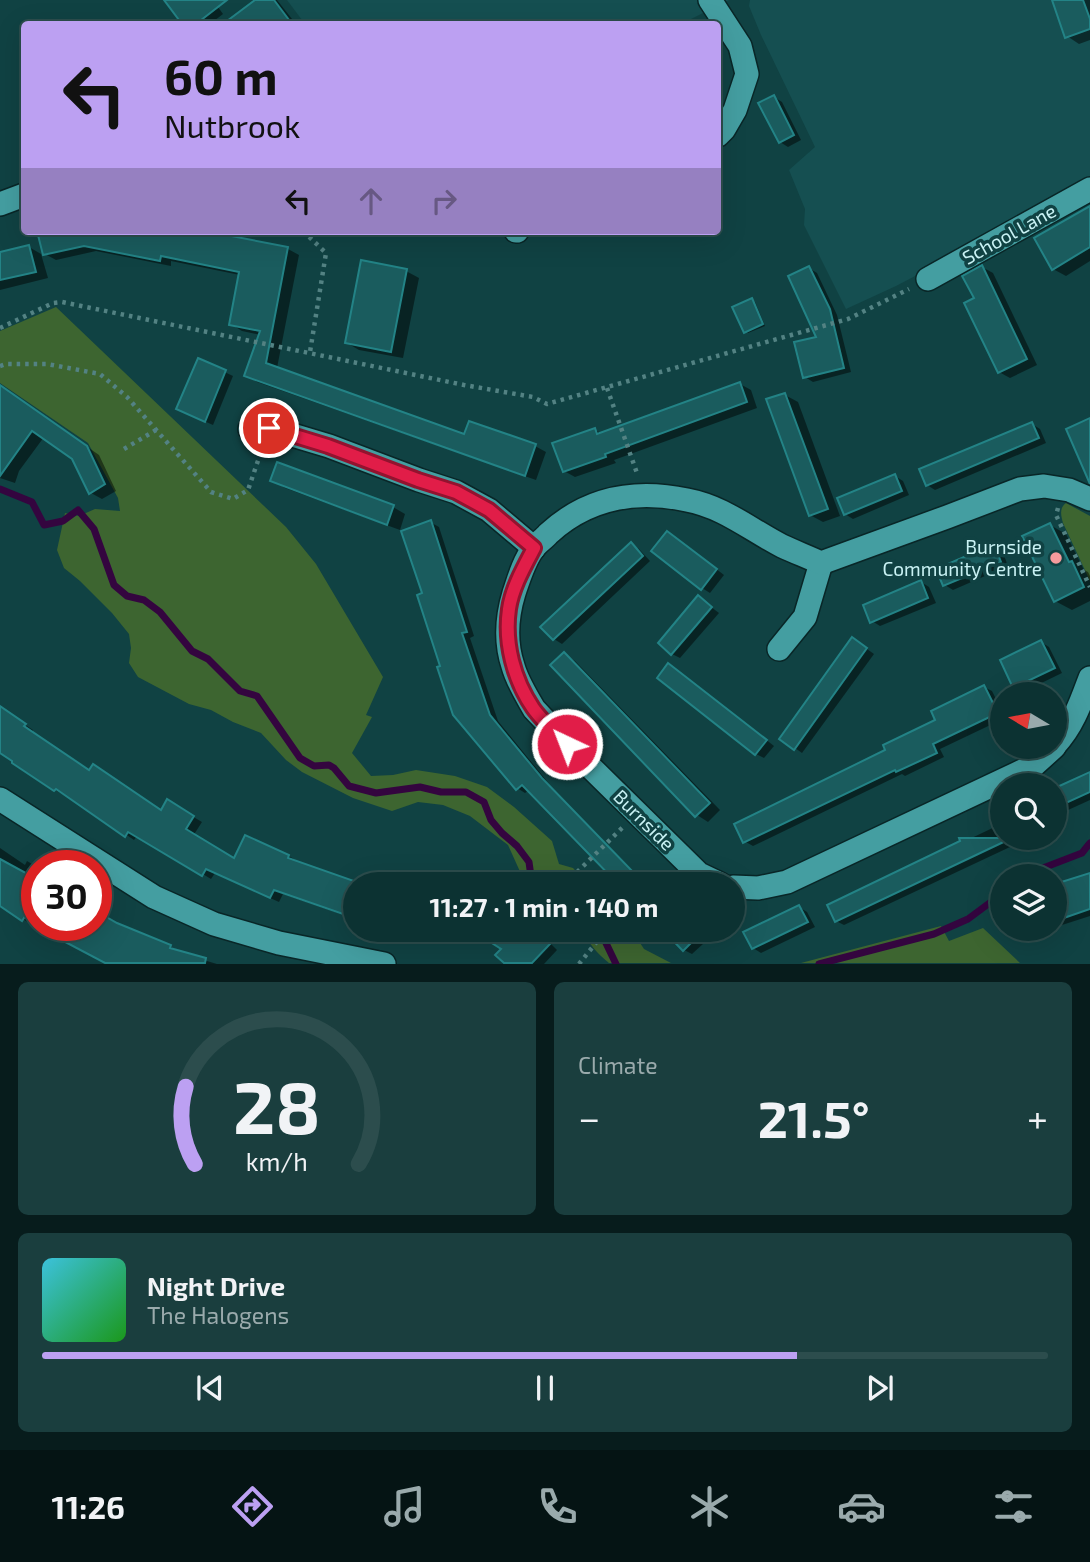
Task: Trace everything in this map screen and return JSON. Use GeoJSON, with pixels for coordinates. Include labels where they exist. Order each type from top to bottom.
{"type":"FeatureCollection","features":[{"type":"Feature","properties":{"kind":"street"},"geometry":{"type":"LineString","coordinates":[[710,0],[740,46],[747,74],[735,110],[721,131]]}},
{"type":"Feature","properties":{"kind":"street","name":"School Lane"},"geometry":{"type":"LineString","coordinates":[[928,279],[1090,189]]}},
{"type":"Feature","properties":{"kind":"street"},"geometry":{"type":"LineString","coordinates":[[0,204],[21,196]]}},
{"type":"Feature","properties":{"kind":"street"},"geometry":{"type":"LineString","coordinates":[[259,428],[328,446],[456,492],[489,510],[534,548]]}},
{"type":"Feature","properties":{"kind":"street"},"geometry":{"type":"LineString","coordinates":[[779,649],[805,617],[821,563],[1020,489],[1044,486],[1069,489],[1090,499]]}},
{"type":"Feature","properties":{"kind":"street","name":"Burnside"},"geometry":{"type":"LineString","coordinates":[[697,872],[534,709],[513,666],[508,638],[509,609],[517,582],[534,548],[561,522],[598,502],[644,494],[685,499],[715,507],[782,546],[821,563]]}},
{"type":"Feature","properties":{"kind":"street"},"geometry":{"type":"LineString","coordinates":[[1068,729],[1079,710],[1090,678]]}},
{"type":"Feature","properties":{"kind":"street"},"geometry":{"type":"LineString","coordinates":[[745,887],[758,888],[787,882],[1032,766],[1039,760]]}},
{"type":"Feature","properties":{"kind":"street"},"geometry":{"type":"LineString","coordinates":[[0,799],[154,897],[214,925],[279,943],[384,964]]}},
{"type":"Feature","properties":{"kind":"path"},"geometry":{"type":"LineString","coordinates":[[307,235],[326,253],[310,352]]}},
{"type":"Feature","properties":{"kind":"path"},"geometry":{"type":"LineString","coordinates":[[0,328],[54,303],[62,302],[533,397],[547,404],[848,319],[928,279]]}},
{"type":"Feature","properties":{"kind":"path"},"geometry":{"type":"LineString","coordinates":[[0,366],[47,364],[100,374],[127,397],[212,492],[233,499],[247,489],[260,457],[259,428]]}},
{"type":"Feature","properties":{"kind":"path"},"geometry":{"type":"LineString","coordinates":[[607,388],[644,494]]}},
{"type":"Feature","properties":{"kind":"path"},"geometry":{"type":"LineString","coordinates":[[124,449],[156,430]]}},
{"type":"Feature","properties":{"kind":"path"},"geometry":{"type":"LineString","coordinates":[[1062,488],[1056,515],[1090,587]]}},
{"type":"Feature","properties":{"kind":"path"},"geometry":{"type":"LineString","coordinates":[[577,872],[636,814]]}},
{"type":"Feature","properties":{"kind":"path"},"geometry":{"type":"LineString","coordinates":[[579,964],[597,942]]}},
{"type":"Feature","properties":{"kind":"shaded area"},"geometry":{"type":"Polygon","coordinates":[[[287,0],[729,0],[687,21],[303,21],[287,0]]]}},
{"type":"Feature","properties":{"kind":"shaded area"},"geometry":{"type":"Polygon","coordinates":[[[750,0],[1090,0],[1090,182],[896,286],[846,309],[804,225],[805,209],[789,170],[815,147],[761,35],[749,6],[750,0]]]}},
{"type":"Feature","properties":{"kind":"green space"},"geometry":{"type":"Polygon","coordinates":[[[56,307],[286,527],[316,564],[383,677],[366,715],[372,717],[352,753],[371,776],[416,770],[455,776],[487,787],[552,841],[559,864],[573,868],[576,872],[520,872],[508,845],[470,816],[443,805],[418,802],[392,811],[353,798],[302,772],[286,760],[261,733],[211,710],[189,704],[138,677],[129,663],[129,634],[112,613],[64,568],[57,550],[65,513],[79,516],[95,509],[120,511],[118,498],[88,443],[0,383],[0,331],[56,307]]]}},
{"type":"Feature","properties":{"kind":"green space"},"geometry":{"type":"Polygon","coordinates":[[[1066,503],[1090,516],[1090,581],[1063,523],[1061,510],[1066,503]]]}},
{"type":"Feature","properties":{"kind":"green space"},"geometry":{"type":"Polygon","coordinates":[[[941,926],[949,941],[983,928],[990,935],[990,941],[997,941],[1020,963],[801,963],[941,926]]]}},
{"type":"Feature","properties":{"kind":"green space"},"geometry":{"type":"Polygon","coordinates":[[[590,942],[639,942],[644,949],[671,963],[609,963],[590,942]]]}},
{"type":"Feature","properties":{"kind":"building"},"geometry":{"type":"Polygon","coordinates":[[[164,0],[227,0],[200,21],[180,21],[164,0]]]}},
{"type":"Feature","properties":{"kind":"building"},"geometry":{"type":"Polygon","coordinates":[[[255,0],[274,0],[290,21],[227,21],[255,0]]]}},
{"type":"Feature","properties":{"kind":"building"},"geometry":{"type":"Polygon","coordinates":[[[1052,0],[1083,0],[1090,19],[1090,29],[1065,38],[1052,0]]]}},
{"type":"Feature","properties":{"kind":"building"},"geometry":{"type":"Polygon","coordinates":[[[774,95],[794,135],[779,143],[758,103],[774,95]]]}},
{"type":"Feature","properties":{"kind":"building"},"geometry":{"type":"Polygon","coordinates":[[[1090,206],[1090,247],[1052,270],[1034,238],[1090,206]]]}},
{"type":"Feature","properties":{"kind":"building"},"geometry":{"type":"Polygon","coordinates":[[[38,235],[226,235],[288,247],[266,363],[464,434],[469,421],[536,444],[525,476],[244,376],[260,331],[229,325],[239,272],[161,256],[160,261],[84,246],[43,255],[38,235]]]}},
{"type":"Feature","properties":{"kind":"building"},"geometry":{"type":"Polygon","coordinates":[[[29,245],[36,272],[0,280],[0,252],[29,245]]]}},
{"type":"Feature","properties":{"kind":"building"},"geometry":{"type":"Polygon","coordinates":[[[361,260],[407,269],[391,352],[345,343],[361,260]]]}},
{"type":"Feature","properties":{"kind":"building"},"geometry":{"type":"Polygon","coordinates":[[[982,265],[1027,359],[998,373],[964,303],[974,298],[962,276],[982,265]]]}},
{"type":"Feature","properties":{"kind":"building"},"geometry":{"type":"Polygon","coordinates":[[[809,266],[830,309],[844,368],[803,378],[794,342],[816,337],[788,276],[809,266]]]}},
{"type":"Feature","properties":{"kind":"building"},"geometry":{"type":"Polygon","coordinates":[[[752,298],[763,324],[744,333],[732,307],[752,298]]]}},
{"type":"Feature","properties":{"kind":"building"},"geometry":{"type":"Polygon","coordinates":[[[198,358],[226,370],[205,422],[176,409],[198,358]]]}},
{"type":"Feature","properties":{"kind":"building"},"geometry":{"type":"Polygon","coordinates":[[[740,382],[747,402],[563,472],[552,443],[595,428],[597,434],[740,382]]]}},
{"type":"Feature","properties":{"kind":"building"},"geometry":{"type":"Polygon","coordinates":[[[0,385],[87,446],[105,484],[89,494],[72,459],[32,431],[0,476],[0,385]]]}},
{"type":"Feature","properties":{"kind":"building"},"geometry":{"type":"Polygon","coordinates":[[[785,393],[828,509],[809,516],[766,399],[785,393]]]}},
{"type":"Feature","properties":{"kind":"building"},"geometry":{"type":"Polygon","coordinates":[[[1090,418],[1090,484],[1066,429],[1090,418]]]}},
{"type":"Feature","properties":{"kind":"building"},"geometry":{"type":"Polygon","coordinates":[[[1032,422],[1039,438],[926,486],[919,469],[1032,422]]]}},
{"type":"Feature","properties":{"kind":"building"},"geometry":{"type":"Polygon","coordinates":[[[277,462],[394,505],[387,525],[270,481],[277,462]]]}},
{"type":"Feature","properties":{"kind":"building"},"geometry":{"type":"Polygon","coordinates":[[[895,474],[902,491],[844,515],[837,498],[895,474]]]}},
{"type":"Feature","properties":{"kind":"building"},"geometry":{"type":"Polygon","coordinates":[[[431,520],[467,632],[462,633],[490,715],[542,778],[633,872],[606,872],[522,785],[516,790],[453,715],[417,595],[422,593],[401,531],[431,520]]]}},
{"type":"Feature","properties":{"kind":"building"},"geometry":{"type":"Polygon","coordinates":[[[1050,523],[1084,587],[1054,602],[1022,536],[1050,523]]]}},
{"type":"Feature","properties":{"kind":"building"},"geometry":{"type":"Polygon","coordinates":[[[667,531],[717,569],[701,590],[651,551],[667,531]]]}},
{"type":"Feature","properties":{"kind":"building"},"geometry":{"type":"Polygon","coordinates":[[[631,542],[643,556],[553,640],[540,627],[631,542]]]}},
{"type":"Feature","properties":{"kind":"building"},"geometry":{"type":"Polygon","coordinates":[[[994,544],[1001,562],[943,586],[936,569],[994,544]]]}},
{"type":"Feature","properties":{"kind":"building"},"geometry":{"type":"Polygon","coordinates":[[[921,580],[928,598],[870,623],[863,605],[921,580]]]}},
{"type":"Feature","properties":{"kind":"building"},"geometry":{"type":"Polygon","coordinates":[[[698,595],[712,607],[671,655],[658,643],[698,595]]]}},
{"type":"Feature","properties":{"kind":"building"},"geometry":{"type":"Polygon","coordinates":[[[852,637],[867,648],[794,750],[779,739],[852,637]]]}},
{"type":"Feature","properties":{"kind":"building"},"geometry":{"type":"Polygon","coordinates":[[[1041,640],[1055,668],[1026,682],[1010,682],[1000,660],[1041,640]]]}},
{"type":"Feature","properties":{"kind":"building"},"geometry":{"type":"Polygon","coordinates":[[[564,652],[710,803],[695,817],[550,665],[564,652]]]}},
{"type":"Feature","properties":{"kind":"building"},"geometry":{"type":"Polygon","coordinates":[[[668,663],[767,740],[755,755],[657,678],[668,663]]]}},
{"type":"Feature","properties":{"kind":"building"},"geometry":{"type":"Polygon","coordinates":[[[984,685],[990,697],[990,717],[933,744],[937,753],[896,772],[895,770],[743,843],[734,824],[885,750],[883,745],[935,720],[931,711],[984,685]]]}},
{"type":"Feature","properties":{"kind":"building"},"geometry":{"type":"Polygon","coordinates":[[[0,706],[26,724],[24,726],[89,770],[93,764],[161,810],[167,799],[194,816],[186,829],[234,858],[245,835],[289,855],[288,858],[343,877],[343,914],[274,890],[270,898],[206,869],[202,876],[128,832],[125,837],[0,753],[0,706]]]}},
{"type":"Feature","properties":{"kind":"building"},"geometry":{"type":"Polygon","coordinates":[[[1090,772],[1090,792],[1067,803],[1067,783],[1090,772]]]}},
{"type":"Feature","properties":{"kind":"building"},"geometry":{"type":"Polygon","coordinates":[[[959,838],[990,838],[990,848],[835,922],[827,905],[960,841],[959,838]]]}},
{"type":"Feature","properties":{"kind":"building"},"geometry":{"type":"Polygon","coordinates":[[[0,859],[21,870],[21,920],[0,906],[0,859]]]}},
{"type":"Feature","properties":{"kind":"building"},"geometry":{"type":"Polygon","coordinates":[[[1090,873],[1090,909],[1067,917],[1067,880],[1090,873]]]}},
{"type":"Feature","properties":{"kind":"building"},"geometry":{"type":"Polygon","coordinates":[[[799,905],[808,922],[752,949],[745,931],[799,905]]]}},
{"type":"Feature","properties":{"kind":"building"},"geometry":{"type":"Polygon","coordinates":[[[112,920],[171,945],[170,948],[206,958],[205,963],[105,963],[63,941],[112,941],[112,920]]]}},
{"type":"Feature","properties":{"kind":"building"},"geometry":{"type":"Polygon","coordinates":[[[490,942],[550,944],[532,963],[504,963],[495,955],[501,949],[490,942]]]}},
{"type":"Feature","properties":{"kind":"building"},"geometry":{"type":"Polygon","coordinates":[[[674,942],[692,942],[683,951],[674,942]]]}},
{"type":"Feature","properties":{"kind":"waterway"},"geometry":{"type":"LineString","coordinates":[[0,489],[32,502],[44,525],[63,521],[78,510],[94,529],[114,585],[127,596],[144,600],[160,612],[192,651],[208,659],[240,691],[257,696],[300,758],[314,766],[329,765],[349,786],[376,793],[420,787],[441,792],[466,792],[484,802],[491,820],[529,862],[530,872]]}},
{"type":"Feature","properties":{"kind":"waterway"},"geometry":{"type":"LineString","coordinates":[[1053,864],[1082,853],[1090,843]]}},
{"type":"Feature","properties":{"kind":"waterway"},"geometry":{"type":"LineString","coordinates":[[819,964],[934,934],[968,919],[990,903]]}},
{"type":"Feature","properties":{"kind":"waterway"},"geometry":{"type":"LineString","coordinates":[[605,942],[616,964]]}},
{"type":"Feature","properties":{"kind":"place","name":"Burnside Community Centre"},"geometry":{"type":"Point","coordinates":[1056,558]}},
{"type":"Feature","properties":{"kind":"route"},"geometry":{"type":"LineString","coordinates":[[269,428],[456,492],[489,510],[534,548],[517,582],[509,609],[508,638],[513,666],[525,693],[534,709],[567,744]]}}]}
